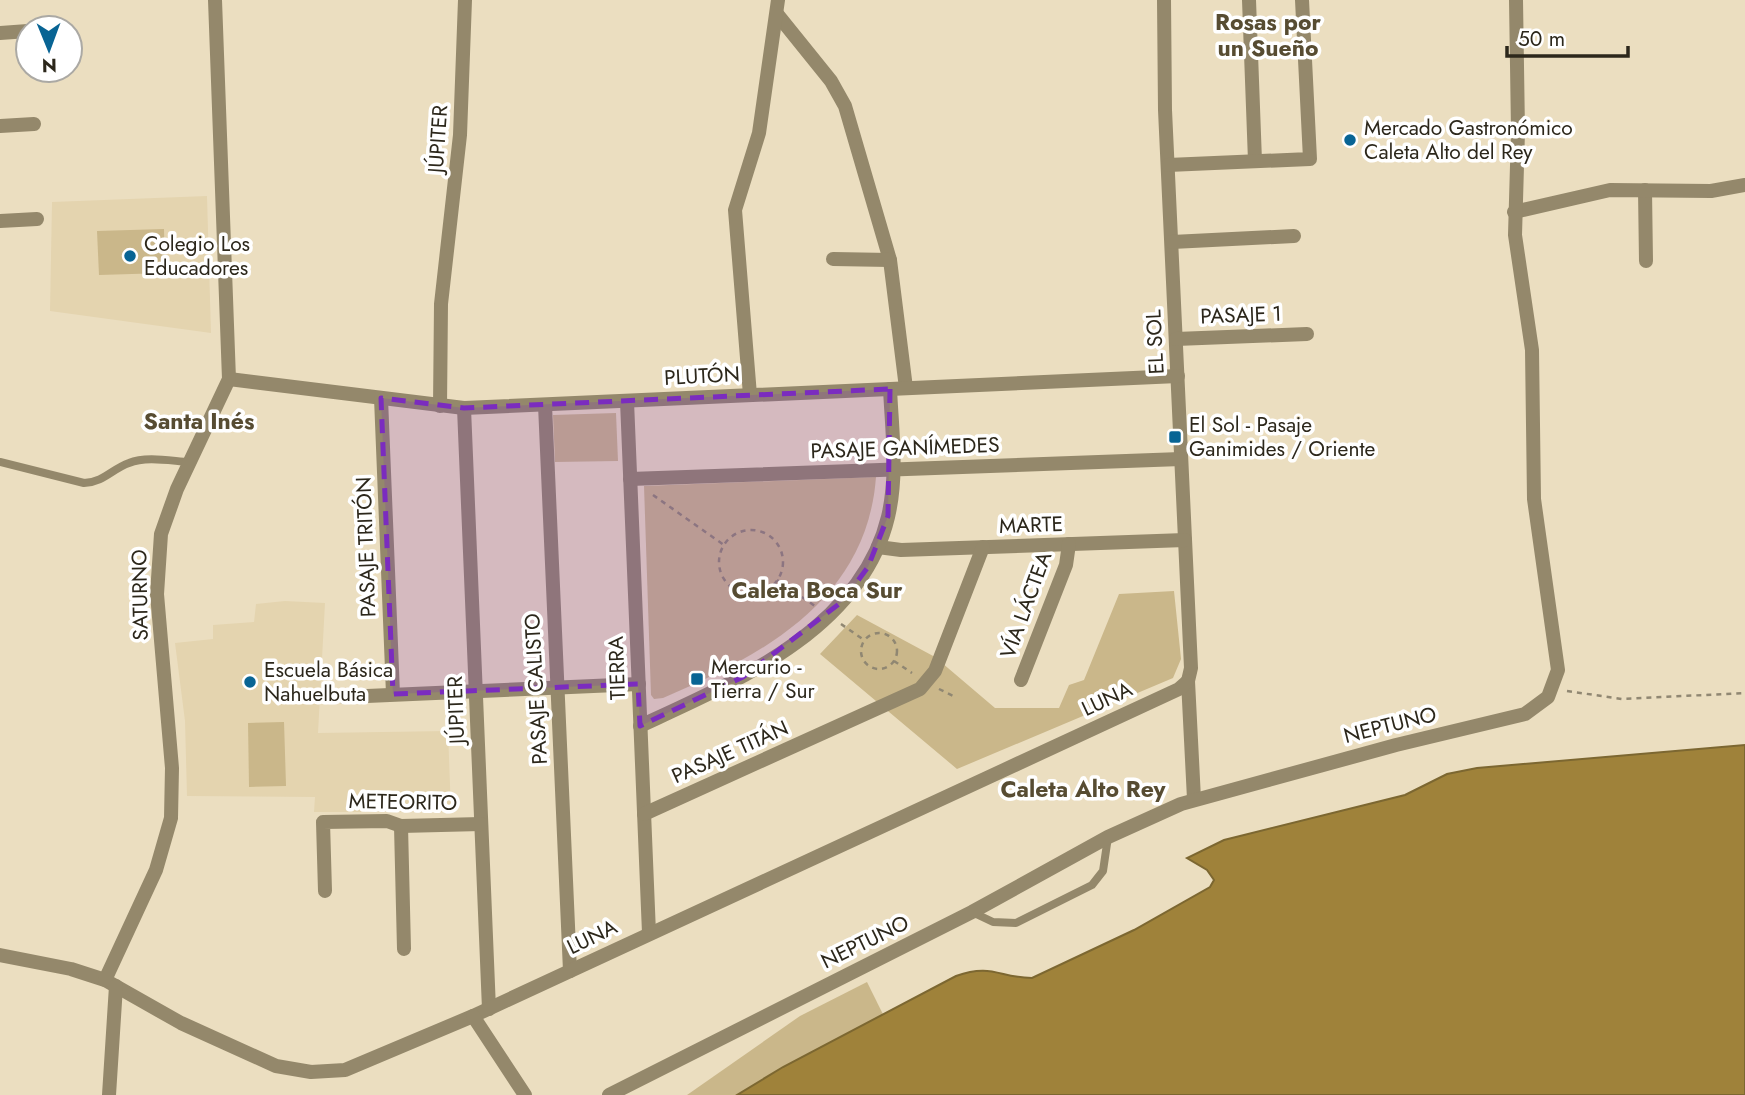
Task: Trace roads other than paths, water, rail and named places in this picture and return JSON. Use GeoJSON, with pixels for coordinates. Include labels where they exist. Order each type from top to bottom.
{"type":"FeatureCollection","features":[{"type":"Feature","properties":{"kind":"street","name":"SATURNO"},"geometry":{"type":"LineString","coordinates":[[109,1095],[110,983],[156,870],[170,818],[172,768],[156,574],[165,519],[229,379],[215,0]]}},
{"type":"Feature","properties":{"kind":"street","name":"JÚPITER"},"geometry":{"type":"LineString","coordinates":[[440,405],[441,304],[460,135],[465,0]]}},
{"type":"Feature","properties":{"kind":"street","name":"EL SOL"},"geometry":{"type":"LineString","coordinates":[[1164,0],[1168,165],[1191,668],[1188,681],[1194,800]]}},
{"type":"Feature","properties":{"kind":"street"},"geometry":{"type":"LineString","coordinates":[[1249,0],[1255,161]]}},
{"type":"Feature","properties":{"kind":"street"},"geometry":{"type":"LineString","coordinates":[[1168,165],[1310,159],[1303,0]]}},
{"type":"Feature","properties":{"kind":"street"},"geometry":{"type":"LineString","coordinates":[[1516,0],[1518,131],[1514,212],[1545,207],[1595,192],[1711,191],[1745,185]]}},
{"type":"Feature","properties":{"kind":"street"},"geometry":{"type":"LineString","coordinates":[[777,7],[841,96],[890,260],[906,388]]}},
{"type":"Feature","properties":{"kind":"street"},"geometry":{"type":"LineString","coordinates":[[750,395],[736,210],[759,133],[777,7]]}},
{"type":"Feature","properties":{"kind":"street"},"geometry":{"type":"LineString","coordinates":[[0,126],[34,124]]}},
{"type":"Feature","properties":{"kind":"street"},"geometry":{"type":"LineString","coordinates":[[1645,190],[1646,261]]}},
{"type":"Feature","properties":{"kind":"street","name":"NEPTUNO"},"geometry":{"type":"LineString","coordinates":[[609,1095],[972,912],[1108,837],[1194,800],[1525,714],[1541,704],[1553,690],[1558,670],[1531,467],[1532,350],[1514,212]]}},
{"type":"Feature","properties":{"kind":"street"},"geometry":{"type":"LineString","coordinates":[[0,221],[37,219]]}},
{"type":"Feature","properties":{"kind":"street"},"geometry":{"type":"LineString","coordinates":[[1171,242],[1294,236]]}},
{"type":"Feature","properties":{"kind":"street"},"geometry":{"type":"LineString","coordinates":[[833,259],[890,260]]}},
{"type":"Feature","properties":{"kind":"street","name":"PASAJE 1"},"geometry":{"type":"LineString","coordinates":[[1176,339],[1307,334]]}},
{"type":"Feature","properties":{"kind":"street","name":"PLUTÓN"},"geometry":{"type":"LineString","coordinates":[[229,379],[464,408],[1178,376]]}},
{"type":"Feature","properties":{"kind":"street"},"geometry":{"type":"LineString","coordinates":[[640,726],[728,685],[790,645],[843,601],[878,547],[890,508],[893,469],[890,389]]}},
{"type":"Feature","properties":{"kind":"street","name":"PASAJE TRITÓN"},"geometry":{"type":"LineString","coordinates":[[381,398],[393,694]]}},
{"type":"Feature","properties":{"kind":"street","name":"TIERRA"},"geometry":{"type":"LineString","coordinates":[[627,401],[649,933]]}},
{"type":"Feature","properties":{"kind":"street","name":"PASAJE CALISTO"},"geometry":{"type":"LineString","coordinates":[[545,405],[570,971]]}},
{"type":"Feature","properties":{"kind":"street","name":"JÚPITER"},"geometry":{"type":"LineString","coordinates":[[464,408],[489,1009]]}},
{"type":"Feature","properties":{"kind":"street","name":"PASAJE GANÍMEDES"},"geometry":{"type":"LineString","coordinates":[[630,478],[1181,459]]}},
{"type":"Feature","properties":{"kind":"street","name":"MARTE"},"geometry":{"type":"LineString","coordinates":[[878,547],[901,550],[1185,540]]}},
{"type":"Feature","properties":{"kind":"street","name":"VÍA LÁCTEA"},"geometry":{"type":"LineString","coordinates":[[1021,680],[1066,565],[1069,544]]}},
{"type":"Feature","properties":{"kind":"street","name":"PASAJE TITÁN"},"geometry":{"type":"LineString","coordinates":[[644,814],[920,689],[935,671],[983,547]]}},
{"type":"Feature","properties":{"kind":"street","name":"LUNA"},"geometry":{"type":"LineString","coordinates":[[0,955],[71,969],[110,983],[181,1023],[265,1062],[299,1071],[328,1072],[358,1066],[474,1016],[1179,690],[1188,681]]}},
{"type":"Feature","properties":{"kind":"street"},"geometry":{"type":"LineString","coordinates":[[344,696],[639,684]]}},
{"type":"Feature","properties":{"kind":"street","name":"METEORITO"},"geometry":{"type":"LineString","coordinates":[[325,891],[323,822],[391,821],[401,826],[481,824]]}},
{"type":"Feature","properties":{"kind":"street"},"geometry":{"type":"LineString","coordinates":[[401,826],[404,950]]}},
{"type":"Feature","properties":{"kind":"street"},"geometry":{"type":"LineString","coordinates":[[474,1016],[525,1095]]}},
{"type":"Feature","properties":{"kind":"lane"},"geometry":{"type":"LineString","coordinates":[[0,462],[84,483],[97,482],[125,464],[138,460],[190,462]]}},
{"type":"Feature","properties":{"kind":"lane"},"geometry":{"type":"LineString","coordinates":[[972,912],[993,922],[1016,923],[1092,885],[1103,871],[1108,837]]}},
{"type":"Feature","properties":{"kind":"place","name":"Mercado Gastronómico Caleta Alto del Rey"},"geometry":{"type":"Point","coordinates":[1350,140]}},
{"type":"Feature","properties":{"kind":"place","name":"Colegio Los Educadores"},"geometry":{"type":"Point","coordinates":[130,256]}},
{"type":"Feature","properties":{"kind":"place","name":"El Sol - Pasaje Ganimides / Oriente"},"geometry":{"type":"Point","coordinates":[1175,437]}},
{"type":"Feature","properties":{"kind":"place","name":"Mercurio - Tierra / Sur"},"geometry":{"type":"Point","coordinates":[697,679]}},
{"type":"Feature","properties":{"kind":"place","name":"Escuela Básica Nahuelbuta"},"geometry":{"type":"Point","coordinates":[250,682]}},
{"type":"Feature","properties":{"kind":"district","name":"Rosas por un Sueño"},"geometry":{"type":"Point","coordinates":[1268,35]}},
{"type":"Feature","properties":{"kind":"district","name":"Santa Inés"},"geometry":{"type":"Point","coordinates":[199,421]}},
{"type":"Feature","properties":{"kind":"district","name":"Caleta Boca Sur"},"geometry":{"type":"Point","coordinates":[817,590]}},
{"type":"Feature","properties":{"kind":"district","name":"Caleta Alto Rey"},"geometry":{"type":"Point","coordinates":[1083,789]}}]}
